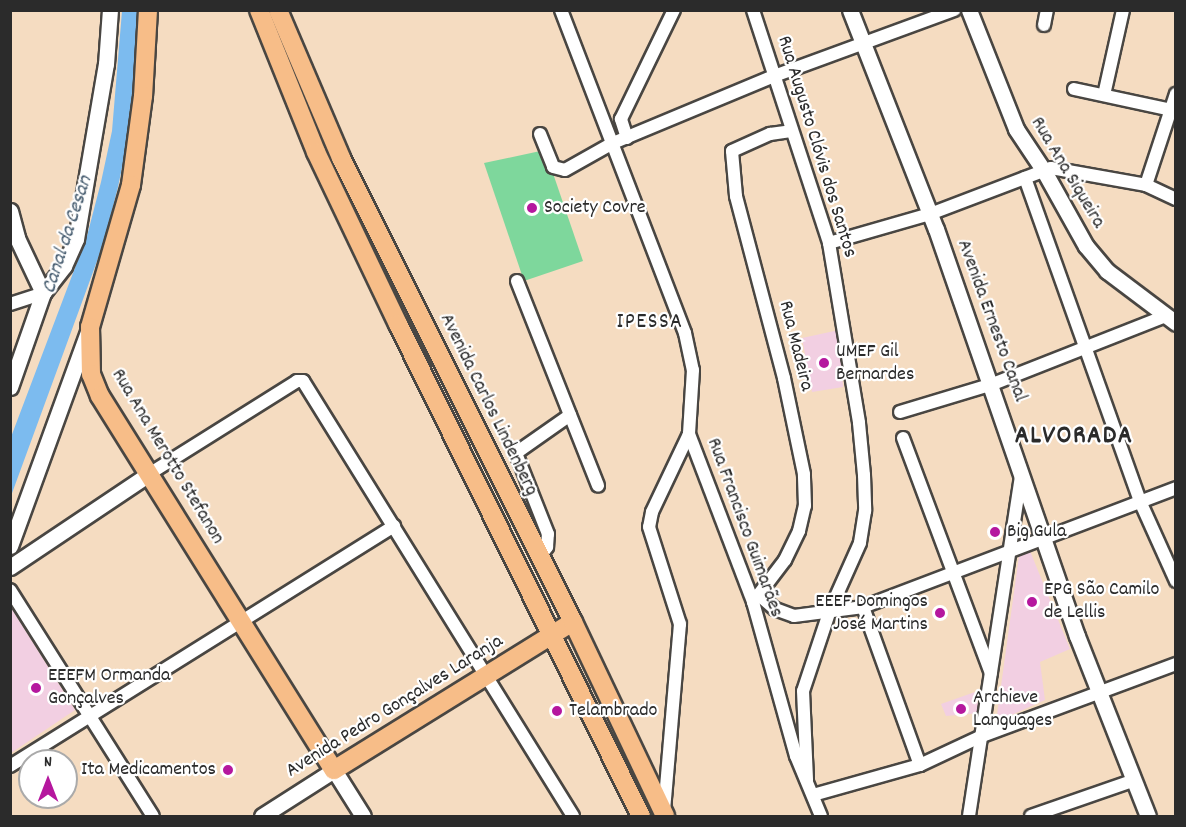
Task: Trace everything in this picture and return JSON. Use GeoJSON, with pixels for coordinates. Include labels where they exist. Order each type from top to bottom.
{"type":"FeatureCollection","features":[{"type":"Feature","properties":{"kind":"main road","name":"Rua Ana Merotto Stefanon"},"geometry":{"type":"LineString","coordinates":[[148,10],[143,96],[131,185],[90,327],[88,358],[96,389],[334,770]]}},
{"type":"Feature","properties":{"kind":"main road"},"geometry":{"type":"LineString","coordinates":[[260,10],[321,163],[641,816]]}},
{"type":"Feature","properties":{"kind":"main road","name":"Avenida Carlos Lindenberg"},"geometry":{"type":"LineString","coordinates":[[278,10],[341,158],[573,622],[664,816]]}},
{"type":"Feature","properties":{"kind":"main road","name":"Avenida Pedro Gonçalves Laranja"},"geometry":{"type":"LineString","coordinates":[[334,770],[487,678],[573,622]]}},
{"type":"Feature","properties":{"kind":"street"},"geometry":{"type":"LineString","coordinates":[[10,387],[43,293],[58,275],[76,239],[85,198],[110,10]]}},
{"type":"Feature","properties":{"kind":"street","name":"Rua Francisco Guimarães"},"geometry":{"type":"LineString","coordinates":[[561,10],[690,351],[695,389],[689,434],[757,599],[796,756],[821,816]]}},
{"type":"Feature","properties":{"kind":"street"},"geometry":{"type":"LineString","coordinates":[[627,138],[621,119],[674,10]]}},
{"type":"Feature","properties":{"kind":"street","name":"Rua Augusto Clóvis dos Santos"},"geometry":{"type":"LineString","coordinates":[[753,10],[829,243],[859,423],[865,511],[850,572],[830,610],[803,691],[807,780]]}},
{"type":"Feature","properties":{"kind":"street","name":"Avenida Ernesto Canal"},"geometry":{"type":"LineString","coordinates":[[850,10],[930,214],[993,384],[1021,477],[1046,537],[1073,625],[1100,691],[1132,781],[1148,816]]}},
{"type":"Feature","properties":{"kind":"street"},"geometry":{"type":"LineString","coordinates":[[540,134],[553,167],[565,170],[613,143],[774,76],[954,10]]}},
{"type":"Feature","properties":{"kind":"street","name":"Rua Ana Siqueira"},"geometry":{"type":"LineString","coordinates":[[969,10],[1011,120],[1044,171],[1086,246],[1114,277],[1171,320]]}},
{"type":"Feature","properties":{"kind":"street"},"geometry":{"type":"LineString","coordinates":[[1044,25],[1047,10]]}},
{"type":"Feature","properties":{"kind":"street"},"geometry":{"type":"LineString","coordinates":[[1104,95],[1123,10]]}},
{"type":"Feature","properties":{"kind":"street"},"geometry":{"type":"LineString","coordinates":[[1074,89],[1174,111]]}},
{"type":"Feature","properties":{"kind":"street"},"geometry":{"type":"LineString","coordinates":[[1146,185],[1174,111],[1176,94]]}},
{"type":"Feature","properties":{"kind":"street","name":"Rua Madeira"},"geometry":{"type":"LineString","coordinates":[[757,599],[799,531],[805,506],[804,474],[784,378],[738,206],[732,151],[749,141],[791,131]]}},
{"type":"Feature","properties":{"kind":"street"},"geometry":{"type":"LineString","coordinates":[[829,243],[930,214],[1024,178],[1061,168],[1146,185],[1176,199]]}},
{"type":"Feature","properties":{"kind":"street"},"geometry":{"type":"LineString","coordinates":[[1024,178],[1087,348],[1139,499],[1176,581]]}},
{"type":"Feature","properties":{"kind":"street"},"geometry":{"type":"LineString","coordinates":[[10,211],[43,293]]}},
{"type":"Feature","properties":{"kind":"street"},"geometry":{"type":"LineString","coordinates":[[35,274],[58,275]]}},
{"type":"Feature","properties":{"kind":"street"},"geometry":{"type":"LineString","coordinates":[[517,281],[598,486]]}},
{"type":"Feature","properties":{"kind":"street"},"geometry":{"type":"LineString","coordinates":[[10,304],[43,293]]}},
{"type":"Feature","properties":{"kind":"street"},"geometry":{"type":"LineString","coordinates":[[900,412],[993,384],[1087,348],[1171,320]]}},
{"type":"Feature","properties":{"kind":"street"},"geometry":{"type":"LineString","coordinates":[[10,546],[90,327]]}},
{"type":"Feature","properties":{"kind":"street"},"geometry":{"type":"LineString","coordinates":[[10,567],[149,474],[301,380],[573,816]]}},
{"type":"Feature","properties":{"kind":"street"},"geometry":{"type":"LineString","coordinates":[[539,558],[547,547],[548,534],[516,453],[570,416]]}},
{"type":"Feature","properties":{"kind":"street"},"geometry":{"type":"LineString","coordinates":[[664,816],[680,624],[649,528],[652,512],[689,434]]}},
{"type":"Feature","properties":{"kind":"street"},"geometry":{"type":"LineString","coordinates":[[903,438],[992,675]]}},
{"type":"Feature","properties":{"kind":"street"},"geometry":{"type":"LineString","coordinates":[[969,816],[1021,477]]}},
{"type":"Feature","properties":{"kind":"street"},"geometry":{"type":"LineString","coordinates":[[757,599],[794,616],[863,607],[1139,499],[1176,488]]}},
{"type":"Feature","properties":{"kind":"street"},"geometry":{"type":"LineString","coordinates":[[10,765],[394,526]]}},
{"type":"Feature","properties":{"kind":"street"},"geometry":{"type":"LineString","coordinates":[[10,590],[153,816]]}},
{"type":"Feature","properties":{"kind":"street"},"geometry":{"type":"LineString","coordinates":[[863,607],[920,765]]}},
{"type":"Feature","properties":{"kind":"street"},"geometry":{"type":"LineString","coordinates":[[813,795],[920,765],[982,736],[1176,664]]}},
{"type":"Feature","properties":{"kind":"street","name":"Avenida Pedro Gonçalves Laranja"},"geometry":{"type":"LineString","coordinates":[[262,816],[334,770]]}},
{"type":"Feature","properties":{"kind":"street","name":"Rua Ana Merotto Stefanon"},"geometry":{"type":"LineString","coordinates":[[334,770],[363,816]]}},
{"type":"Feature","properties":{"kind":"street"},"geometry":{"type":"LineString","coordinates":[[1038,815],[1132,781]]}},
{"type":"Feature","properties":{"kind":"shaded area","name":"UMEF Gil Bernardes"},"geometry":{"type":"Polygon","coordinates":[[[839,330],[843,387],[812,392],[802,338],[839,330]]]}},
{"type":"Feature","properties":{"kind":"shaded area","name":"EPG São Camilo de Lellis"},"geometry":{"type":"Polygon","coordinates":[[[1030,551],[1070,649],[1040,662],[1045,700],[996,722],[1019,556],[1030,551]]]}},
{"type":"Feature","properties":{"kind":"shaded area","name":"EEEFM Ormanda Gonçalves"},"geometry":{"type":"Polygon","coordinates":[[[10,606],[75,710],[11,753],[10,753],[10,606]]]}},
{"type":"Feature","properties":{"kind":"shaded area","name":"Archieve Languages"},"geometry":{"type":"Polygon","coordinates":[[[975,692],[980,713],[946,716],[941,704],[975,692]]]}},
{"type":"Feature","properties":{"kind":"green space","name":"Society Covre"},"geometry":{"type":"Polygon","coordinates":[[[545,150],[583,261],[524,281],[484,163],[545,150]]]}},
{"type":"Feature","properties":{"kind":"water"},"geometry":{"type":"Polygon","coordinates":[[[122,11],[139,11],[129,134],[118,187],[104,242],[11,496],[11,437],[87,236],[101,182],[112,131],[122,11]]]}},
{"type":"Feature","properties":{"kind":"place","name":"Society Covre"},"geometry":{"type":"Point","coordinates":[532,208]}},
{"type":"Feature","properties":{"kind":"place","name":"UMEF Gil Bernardes"},"geometry":{"type":"Point","coordinates":[824,363]}},
{"type":"Feature","properties":{"kind":"place","name":"Big Gula"},"geometry":{"type":"Point","coordinates":[995,532]}},
{"type":"Feature","properties":{"kind":"place","name":"EPG São Camilo de Lellis"},"geometry":{"type":"Point","coordinates":[1032,602]}},
{"type":"Feature","properties":{"kind":"place","name":"EEEF Domingos José Martins"},"geometry":{"type":"Point","coordinates":[940,613]}},
{"type":"Feature","properties":{"kind":"place","name":"EEEFM Ormanda Gonçalves"},"geometry":{"type":"Point","coordinates":[36,688]}},
{"type":"Feature","properties":{"kind":"place","name":"Archieve Languages"},"geometry":{"type":"Point","coordinates":[961,709]}},
{"type":"Feature","properties":{"kind":"place","name":"Telambrado"},"geometry":{"type":"Point","coordinates":[557,711]}},
{"type":"Feature","properties":{"kind":"place","name":"Ita Medicamentos"},"geometry":{"type":"Point","coordinates":[228,770]}},
{"type":"Feature","properties":{"kind":"district","name":"IPESSA"},"geometry":{"type":"Point","coordinates":[650,323]}},
{"type":"Feature","properties":{"kind":"district","name":"ALVORADA"},"geometry":{"type":"Point","coordinates":[1074,437]}},
{"type":"Feature","properties":{"kind":"water label","name":"Canal da Cesan"},"geometry":{"type":"Point","coordinates":[68,235]}}]}
